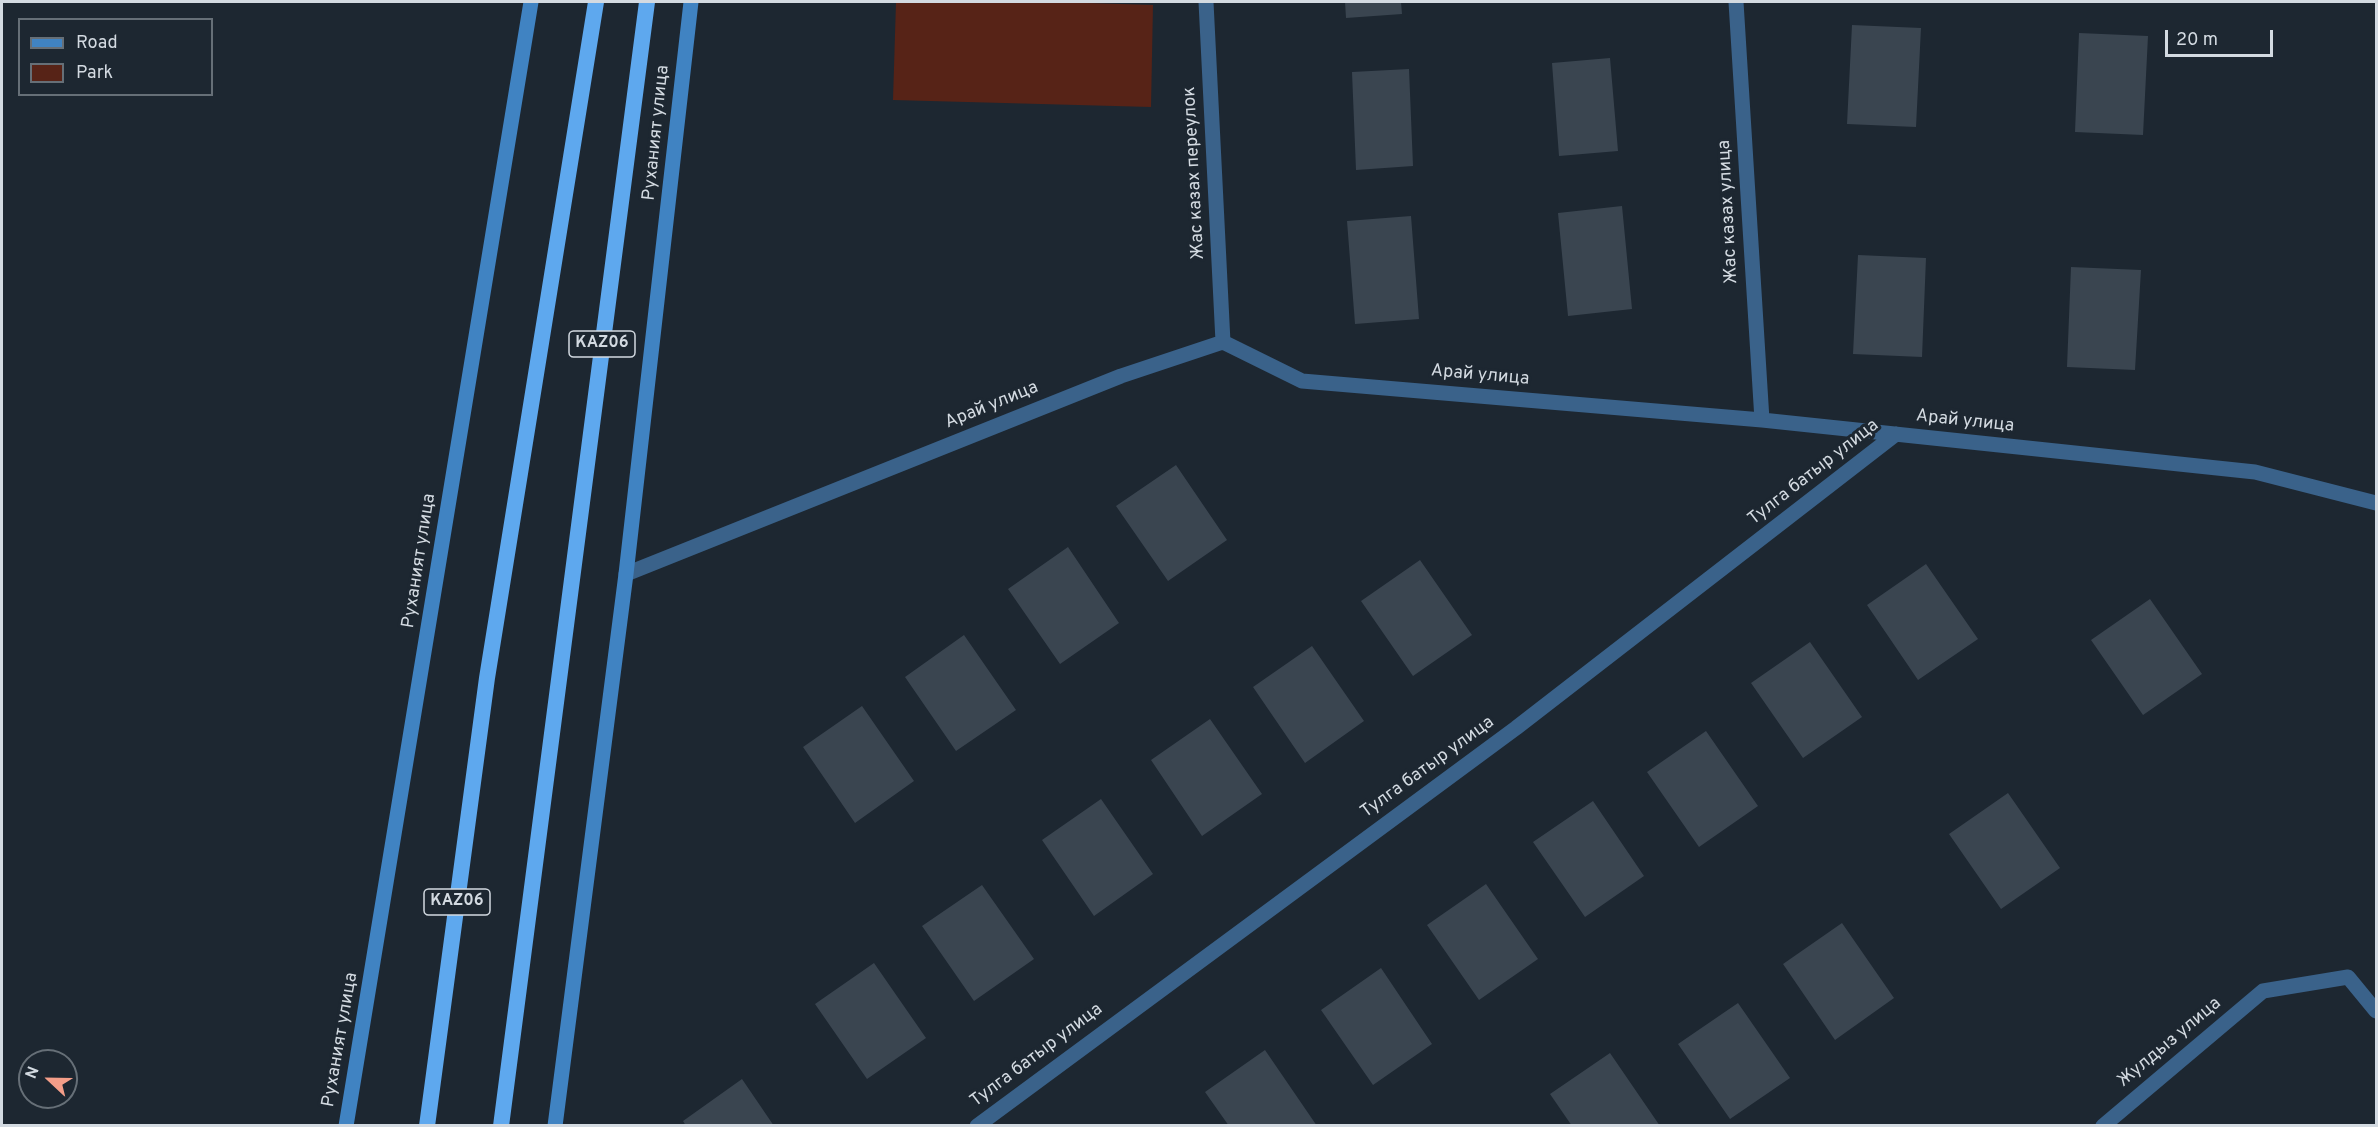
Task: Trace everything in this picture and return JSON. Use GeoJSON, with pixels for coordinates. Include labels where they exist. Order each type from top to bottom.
{"type":"FeatureCollection","features":[{"type":"Feature","properties":{"kind":"highway","name":"KАZ06"},"geometry":{"type":"LineString","coordinates":[[427,1125],[487,678],[596,2]]}},
{"type":"Feature","properties":{"kind":"highway","name":"KАZ06"},"geometry":{"type":"LineString","coordinates":[[501,1125],[647,2]]}},
{"type":"Feature","properties":{"kind":"main road","name":"Руханият улица"},"geometry":{"type":"LineString","coordinates":[[346,1125],[531,2]]}},
{"type":"Feature","properties":{"kind":"main road","name":"Руханият улица"},"geometry":{"type":"LineString","coordinates":[[555,1125],[626,574],[691,2]]}},
{"type":"Feature","properties":{"kind":"street","name":"Жас казах переулок"},"geometry":{"type":"LineString","coordinates":[[1206,2],[1223,342]]}},
{"type":"Feature","properties":{"kind":"street","name":"Жас казах улица"},"geometry":{"type":"LineString","coordinates":[[1736,2],[1762,420]]}},
{"type":"Feature","properties":{"kind":"street","name":"Арай улица"},"geometry":{"type":"LineString","coordinates":[[626,574],[1122,376],[1223,342],[1302,381],[1762,420],[2255,472],[2376,503]]}},
{"type":"Feature","properties":{"kind":"street","name":"Тулга батыр улица"},"geometry":{"type":"LineString","coordinates":[[977,1125],[1516,728],[1896,434]]}},
{"type":"Feature","properties":{"kind":"street","name":"Жулдыз улица"},"geometry":{"type":"LineString","coordinates":[[2103,1125],[2263,992],[2348,976],[2376,1011]]}},
{"type":"Feature","properties":{"kind":"green space"},"geometry":{"type":"Polygon","coordinates":[[[896,2],[1055,2],[1153,5],[1151,107],[893,100],[896,2]]]}},
{"type":"Feature","properties":{"kind":"building"},"geometry":{"type":"Polygon","coordinates":[[[1345,2],[1401,2],[1402,14],[1346,18],[1345,2]]]}},
{"type":"Feature","properties":{"kind":"building"},"geometry":{"type":"Polygon","coordinates":[[[1852,25],[1921,28],[1916,127],[1847,124],[1852,25]]]}},
{"type":"Feature","properties":{"kind":"building"},"geometry":{"type":"Polygon","coordinates":[[[2079,33],[2148,36],[2143,135],[2075,132],[2079,33]]]}},
{"type":"Feature","properties":{"kind":"building"},"geometry":{"type":"Polygon","coordinates":[[[1610,58],[1618,151],[1559,156],[1552,63],[1610,58]]]}},
{"type":"Feature","properties":{"kind":"building"},"geometry":{"type":"Polygon","coordinates":[[[1409,69],[1413,166],[1356,170],[1352,72],[1409,69]]]}},
{"type":"Feature","properties":{"kind":"building"},"geometry":{"type":"Polygon","coordinates":[[[1622,206],[1632,309],[1568,316],[1558,213],[1622,206]]]}},
{"type":"Feature","properties":{"kind":"building"},"geometry":{"type":"Polygon","coordinates":[[[1411,216],[1419,319],[1355,324],[1347,221],[1411,216]]]}},
{"type":"Feature","properties":{"kind":"building"},"geometry":{"type":"Polygon","coordinates":[[[1858,255],[1926,258],[1922,357],[1853,354],[1858,255]]]}},
{"type":"Feature","properties":{"kind":"building"},"geometry":{"type":"Polygon","coordinates":[[[2071,267],[2141,270],[2135,370],[2067,367],[2071,267]]]}},
{"type":"Feature","properties":{"kind":"building"},"geometry":{"type":"Polygon","coordinates":[[[1176,465],[1227,540],[1168,581],[1116,506],[1176,465]]]}},
{"type":"Feature","properties":{"kind":"building"},"geometry":{"type":"Polygon","coordinates":[[[1068,547],[1119,623],[1060,664],[1008,589],[1068,547]]]}},
{"type":"Feature","properties":{"kind":"building"},"geometry":{"type":"Polygon","coordinates":[[[1420,560],[1472,635],[1413,676],[1361,601],[1420,560]]]}},
{"type":"Feature","properties":{"kind":"building"},"geometry":{"type":"Polygon","coordinates":[[[1926,564],[1978,639],[1918,680],[1867,605],[1926,564]]]}},
{"type":"Feature","properties":{"kind":"building"},"geometry":{"type":"Polygon","coordinates":[[[2150,599],[2202,674],[2143,715],[2091,640],[2150,599]]]}},
{"type":"Feature","properties":{"kind":"building"},"geometry":{"type":"Polygon","coordinates":[[[964,635],[1016,710],[956,751],[905,677],[964,635]]]}},
{"type":"Feature","properties":{"kind":"building"},"geometry":{"type":"Polygon","coordinates":[[[1810,642],[1862,717],[1803,758],[1751,683],[1810,642]]]}},
{"type":"Feature","properties":{"kind":"building"},"geometry":{"type":"Polygon","coordinates":[[[1312,646],[1364,721],[1305,763],[1253,687],[1312,646]]]}},
{"type":"Feature","properties":{"kind":"building"},"geometry":{"type":"Polygon","coordinates":[[[862,706],[914,781],[855,823],[803,747],[862,706]]]}},
{"type":"Feature","properties":{"kind":"building"},"geometry":{"type":"Polygon","coordinates":[[[1210,719],[1262,794],[1202,836],[1151,760],[1210,719]]]}},
{"type":"Feature","properties":{"kind":"building"},"geometry":{"type":"Polygon","coordinates":[[[1706,731],[1758,806],[1699,847],[1647,772],[1706,731]]]}},
{"type":"Feature","properties":{"kind":"building"},"geometry":{"type":"Polygon","coordinates":[[[2008,793],[2060,868],[2001,909],[1949,834],[2008,793]]]}},
{"type":"Feature","properties":{"kind":"building"},"geometry":{"type":"Polygon","coordinates":[[[1101,799],[1153,874],[1094,916],[1042,840],[1101,799]]]}},
{"type":"Feature","properties":{"kind":"building"},"geometry":{"type":"Polygon","coordinates":[[[1593,801],[1644,876],[1585,917],[1533,842],[1593,801]]]}},
{"type":"Feature","properties":{"kind":"building"},"geometry":{"type":"Polygon","coordinates":[[[1486,884],[1538,959],[1479,1000],[1427,925],[1486,884]]]}},
{"type":"Feature","properties":{"kind":"building"},"geometry":{"type":"Polygon","coordinates":[[[982,885],[1034,959],[974,1001],[922,926],[982,885]]]}},
{"type":"Feature","properties":{"kind":"building"},"geometry":{"type":"Polygon","coordinates":[[[1842,923],[1894,998],[1835,1040],[1783,964],[1842,923]]]}},
{"type":"Feature","properties":{"kind":"building"},"geometry":{"type":"Polygon","coordinates":[[[874,963],[926,1038],[867,1079],[815,1004],[874,963]]]}},
{"type":"Feature","properties":{"kind":"building"},"geometry":{"type":"Polygon","coordinates":[[[1381,968],[1432,1044],[1373,1085],[1321,1010],[1381,968]]]}},
{"type":"Feature","properties":{"kind":"building"},"geometry":{"type":"Polygon","coordinates":[[[1738,1003],[1790,1078],[1730,1119],[1678,1044],[1738,1003]]]}},
{"type":"Feature","properties":{"kind":"building"},"geometry":{"type":"Polygon","coordinates":[[[1265,1050],[1317,1126],[1229,1126],[1205,1092],[1265,1050]]]}},
{"type":"Feature","properties":{"kind":"building"},"geometry":{"type":"Polygon","coordinates":[[[1610,1053],[1660,1126],[1572,1126],[1550,1094],[1610,1053]]]}},
{"type":"Feature","properties":{"kind":"building"},"geometry":{"type":"Polygon","coordinates":[[[742,1079],[774,1126],[686,1126],[683,1121],[742,1079]]]}}]}
